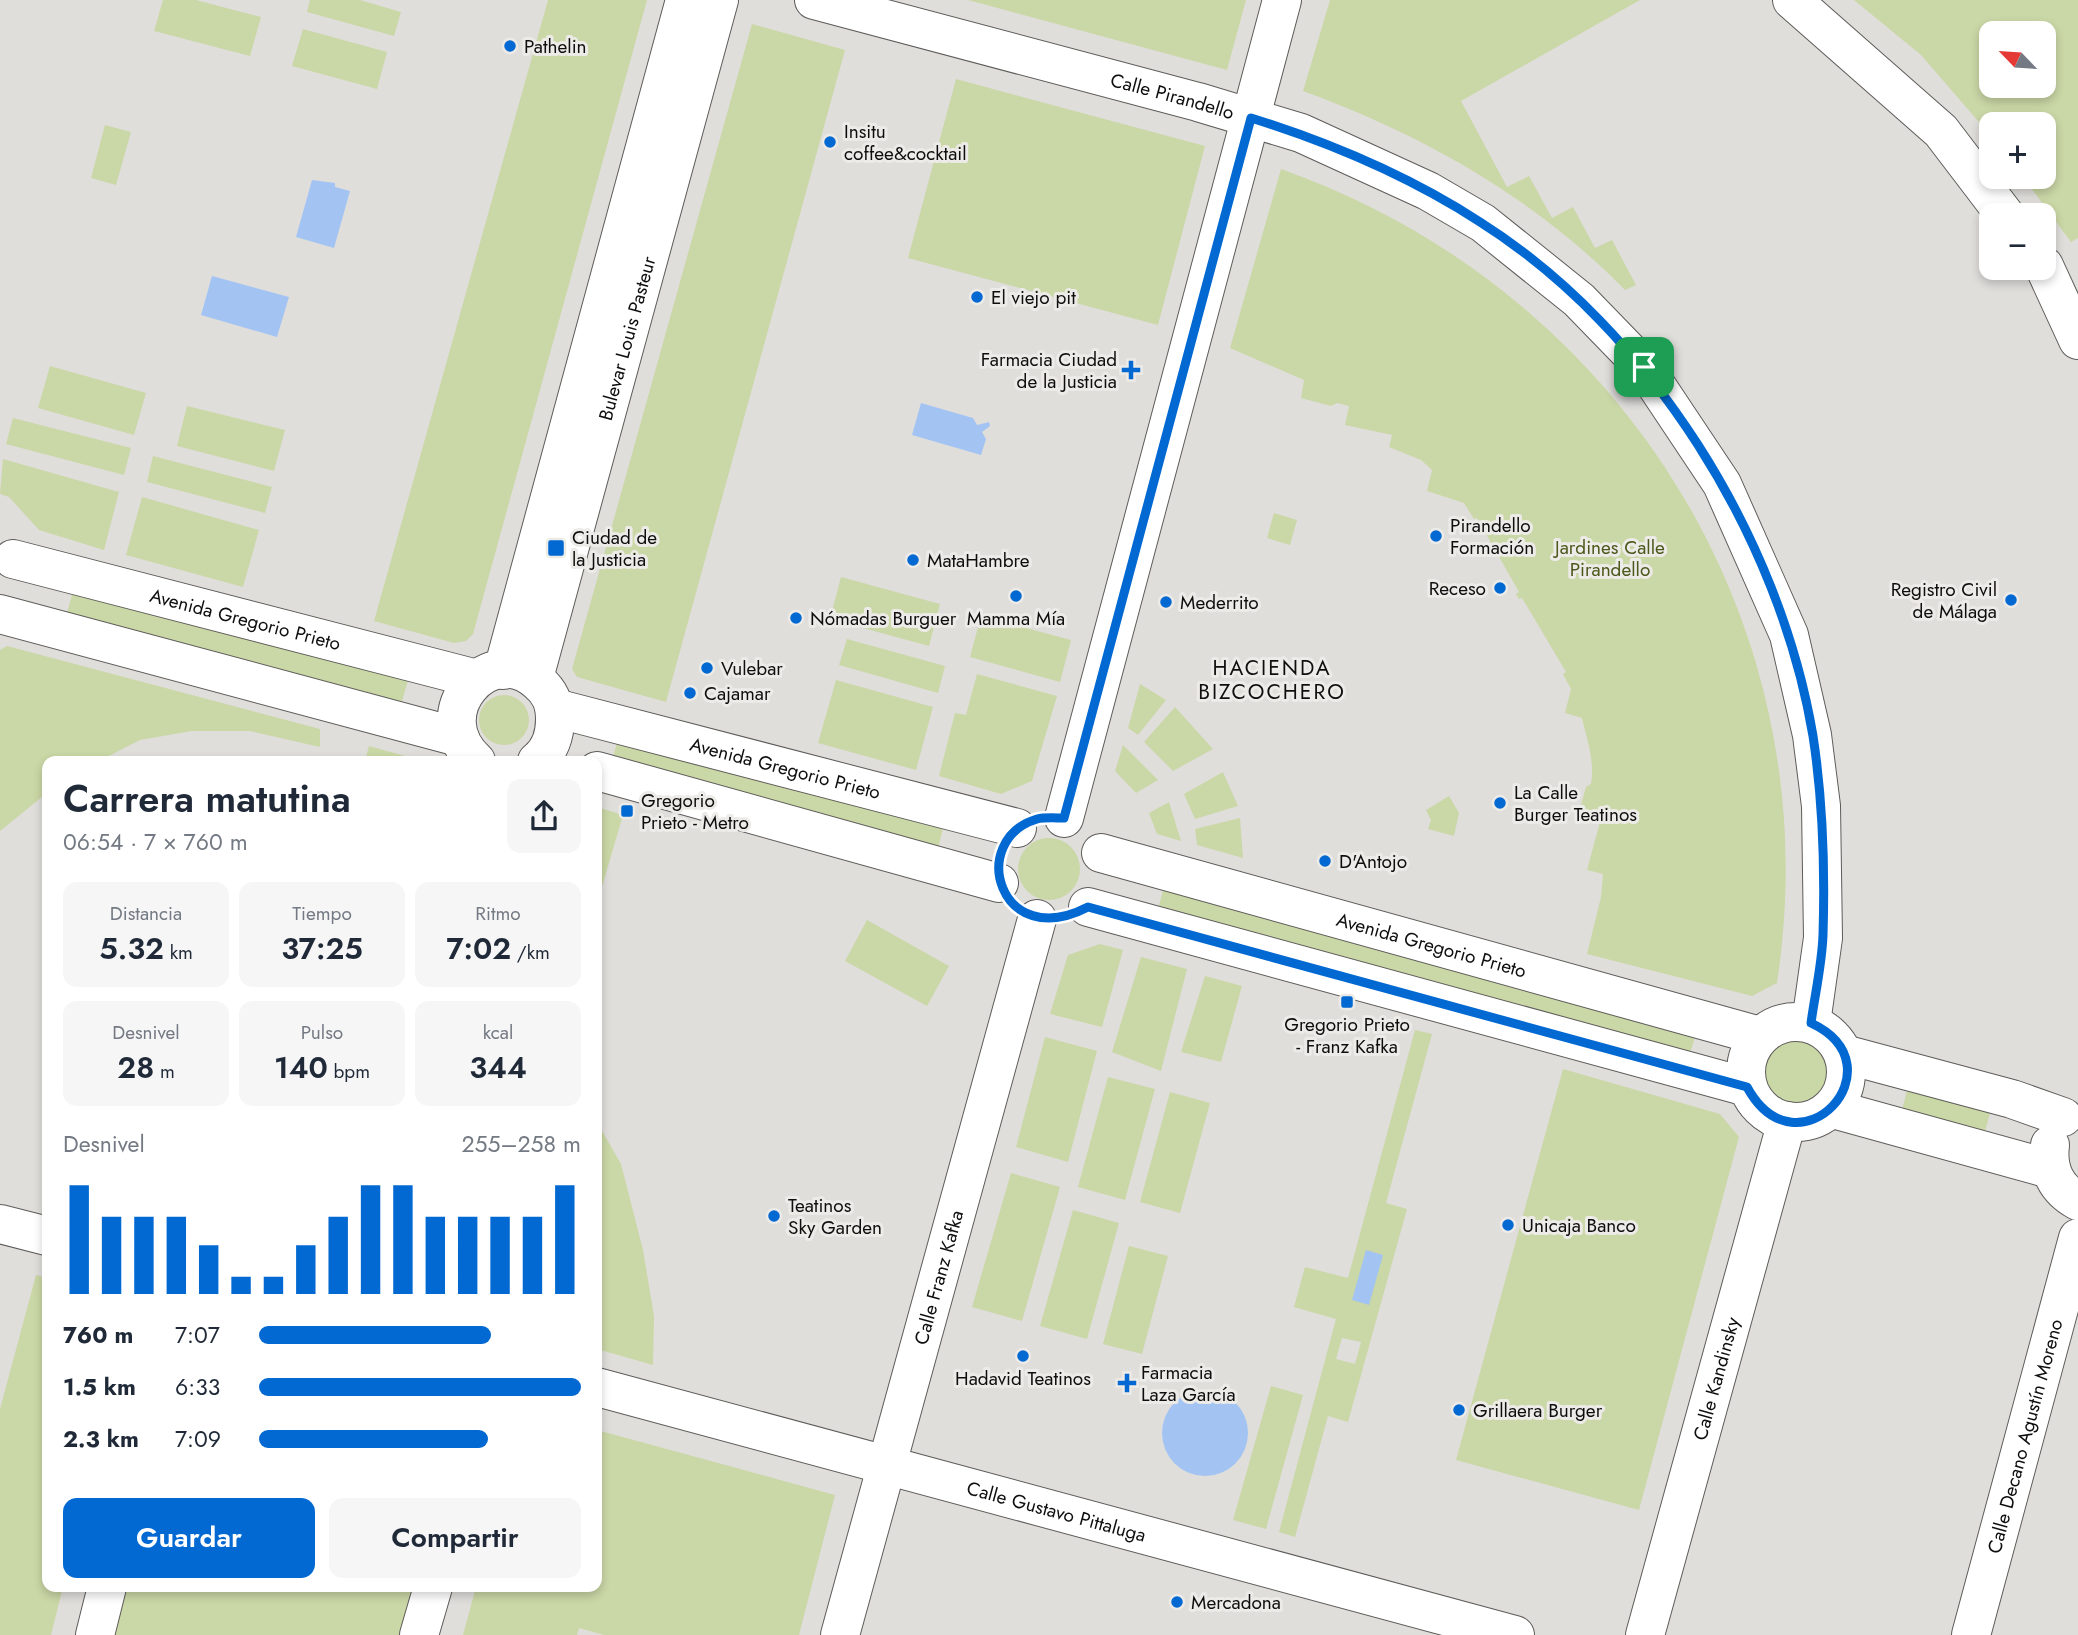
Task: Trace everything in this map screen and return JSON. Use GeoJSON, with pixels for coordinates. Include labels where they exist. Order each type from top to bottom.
{"type":"FeatureCollection","features":[{"type":"Feature","properties":{"kind":"street","name":"Bulevar Louis Pasteur"},"geometry":{"type":"LineString","coordinates":[[517,684],[685,0]]}},
{"type":"Feature","properties":{"kind":"street","name":"Bulevar Louis Pasteur"},"geometry":{"type":"LineString","coordinates":[[517,684],[719,0]]}},
{"type":"Feature","properties":{"kind":"street","name":"Calle Pirandello"},"geometry":{"type":"LineString","coordinates":[[814,0],[1251,118],[1314,138],[1429,191],[1483,223],[1547,272],[1644,367],[1722,484],[1788,635],[1812,734],[1821,806],[1823,938],[1811,1023]]}},
{"type":"Feature","properties":{"kind":"street"},"geometry":{"type":"LineString","coordinates":[[1064,818],[1282,0]]}},
{"type":"Feature","properties":{"kind":"street"},"geometry":{"type":"LineString","coordinates":[[1792,0],[1941,131],[1997,203]]}},
{"type":"Feature","properties":{"kind":"street"},"geometry":{"type":"LineString","coordinates":[[2050,280],[2078,340]]}},
{"type":"Feature","properties":{"kind":"street","name":"Avenida Gregorio Prieto"},"geometry":{"type":"LineString","coordinates":[[7,547],[517,684],[1017,828]]}},
{"type":"Feature","properties":{"kind":"street"},"geometry":{"type":"LineString","coordinates":[[0,607],[13,587],[7,547]]}},
{"type":"Feature","properties":{"kind":"street"},"geometry":{"type":"LineString","coordinates":[[0,614],[467,749],[458,705],[465,691],[517,684],[555,734],[547,756]]}},
{"type":"Feature","properties":{"kind":"street"},"geometry":{"type":"LineString","coordinates":[[602,772],[999,883]]}},
{"type":"Feature","properties":{"kind":"street"},"geometry":{"type":"LineString","coordinates":[[1088,907],[1102,873],[1101,853],[1080,826],[1064,818],[1039,818],[1017,828],[1005,844],[1000,862],[999,883],[1012,902],[1037,919],[1061,919],[1088,907],[1747,1087]]}},
{"type":"Feature","properties":{"kind":"street","name":"Avenida Gregorio Prieto"},"geometry":{"type":"LineString","coordinates":[[1101,853],[1760,1036]]}},
{"type":"Feature","properties":{"kind":"street","name":"Calle Franz Kafka"},"geometry":{"type":"LineString","coordinates":[[840,1635],[1037,919]]}},
{"type":"Feature","properties":{"kind":"street"},"geometry":{"type":"LineString","coordinates":[[1784,1023],[1811,1023],[1837,1040],[1844,1054],[1847,1073],[1843,1091],[1833,1109],[1814,1119],[1787,1122],[1763,1110],[1747,1087],[1748,1059],[1760,1036],[1784,1023]]}},
{"type":"Feature","properties":{"kind":"street"},"geometry":{"type":"LineString","coordinates":[[1844,1054],[2070,1113],[2050,1140],[2050,1169],[2058,1185],[2078,1201]]}},
{"type":"Feature","properties":{"kind":"street"},"geometry":{"type":"LineString","coordinates":[[1833,1109],[2050,1169]]}},
{"type":"Feature","properties":{"kind":"street","name":"Calle Kandinsky"},"geometry":{"type":"LineString","coordinates":[[1645,1635],[1787,1122]]}},
{"type":"Feature","properties":{"kind":"street"},"geometry":{"type":"LineString","coordinates":[[0,1224],[42,1235]]}},
{"type":"Feature","properties":{"kind":"street","name":"Calle Decano Agustín Moreno"},"geometry":{"type":"LineString","coordinates":[[1971,1635],[2078,1238]]}},
{"type":"Feature","properties":{"kind":"street","name":"Calle Gustavo Pittaluga"},"geometry":{"type":"LineString","coordinates":[[602,1388],[1516,1635]]}},
{"type":"Feature","properties":{"kind":"street"},"geometry":{"type":"LineString","coordinates":[[94,1635],[106,1592]]}},
{"type":"Feature","properties":{"kind":"street"},"geometry":{"type":"LineString","coordinates":[[419,1635],[432,1592]]}},
{"type":"Feature","properties":{"kind":"green space"},"geometry":{"type":"Polygon","coordinates":[[[163,0],[196,0],[261,17],[250,56],[154,31],[163,0]]]}},
{"type":"Feature","properties":{"kind":"green space"},"geometry":{"type":"Polygon","coordinates":[[[310,0],[360,0],[401,12],[394,36],[307,12],[310,0]]]}},
{"type":"Feature","properties":{"kind":"green space"},"geometry":{"type":"Polygon","coordinates":[[[548,0],[647,0],[473,634],[466,641],[454,643],[374,621],[548,0]]]}},
{"type":"Feature","properties":{"kind":"green space"},"geometry":{"type":"Polygon","coordinates":[[[968,0],[1246,0],[1227,70],[968,0]]]}},
{"type":"Feature","properties":{"kind":"green space"},"geometry":{"type":"Polygon","coordinates":[[[1330,0],[1640,0],[1461,101],[1507,187],[1529,176],[1552,218],[1573,207],[1595,248],[1612,240],[1636,285],[1625,290],[1553,226],[1475,172],[1391,128],[1303,91],[1330,0]]]}},
{"type":"Feature","properties":{"kind":"green space"},"geometry":{"type":"Polygon","coordinates":[[[1854,0],[2078,0],[2078,238],[2071,242],[2056,222],[2056,203],[2042,203],[2032,189],[2056,189],[2056,112],[1979,112],[1979,122],[1921,55],[1854,0]]]}},
{"type":"Feature","properties":{"kind":"green space"},"geometry":{"type":"Polygon","coordinates":[[[752,24],[845,50],[666,702],[577,677],[572,669],[752,24]]]}},
{"type":"Feature","properties":{"kind":"green space"},"geometry":{"type":"Polygon","coordinates":[[[303,29],[387,52],[377,89],[292,66],[303,29]]]}},
{"type":"Feature","properties":{"kind":"green space"},"geometry":{"type":"Polygon","coordinates":[[[956,79],[1205,146],[1158,325],[908,258],[956,79]]]}},
{"type":"Feature","properties":{"kind":"green space"},"geometry":{"type":"Polygon","coordinates":[[[105,125],[131,132],[116,185],[91,178],[105,125]]]}},
{"type":"Feature","properties":{"kind":"green space","name":"Jardines Calle Pirandello"},"geometry":{"type":"Polygon","coordinates":[[[1281,169],[1402,224],[1510,296],[1602,385],[1677,486],[1734,599],[1771,721],[1785,850],[1777,983],[1752,996],[1587,954],[1601,897],[1603,874],[1587,870],[1600,822],[1578,816],[1592,775],[1590,751],[1582,718],[1565,713],[1571,689],[1563,674],[1566,672],[1522,598],[1519,599],[1516,594],[1519,592],[1477,518],[1474,519],[1464,503],[1427,491],[1432,470],[1421,460],[1389,447],[1392,435],[1345,425],[1349,406],[1337,403],[1331,406],[1301,398],[1304,380],[1230,348],[1281,169]]]}},
{"type":"Feature","properties":{"kind":"green space"},"geometry":{"type":"Polygon","coordinates":[[[50,366],[146,393],[134,435],[38,408],[50,366]]]}},
{"type":"Feature","properties":{"kind":"green space"},"geometry":{"type":"Polygon","coordinates":[[[187,406],[285,430],[274,471],[177,446],[187,406]]]}},
{"type":"Feature","properties":{"kind":"green space"},"geometry":{"type":"Polygon","coordinates":[[[13,418],[131,448],[124,475],[6,444],[13,418]]]}},
{"type":"Feature","properties":{"kind":"green space"},"geometry":{"type":"Polygon","coordinates":[[[153,456],[272,487],[265,513],[147,482],[153,456]]]}},
{"type":"Feature","properties":{"kind":"green space"},"geometry":{"type":"Polygon","coordinates":[[[3,459],[119,492],[104,550],[39,530],[9,497],[0,494],[3,459]]]}},
{"type":"Feature","properties":{"kind":"green space"},"geometry":{"type":"Polygon","coordinates":[[[142,497],[259,530],[243,587],[126,555],[142,497]]]}},
{"type":"Feature","properties":{"kind":"green space"},"geometry":{"type":"Polygon","coordinates":[[[1274,513],[1297,520],[1290,545],[1267,538],[1274,513]]]}},
{"type":"Feature","properties":{"kind":"green space"},"geometry":{"type":"Polygon","coordinates":[[[841,577],[940,604],[929,646],[830,619],[841,577]]]}},
{"type":"Feature","properties":{"kind":"green space"},"geometry":{"type":"Polygon","coordinates":[[[74,587],[409,677],[400,708],[66,617],[74,587]]]}},
{"type":"Feature","properties":{"kind":"green space"},"geometry":{"type":"Polygon","coordinates":[[[981,616],[1071,640],[1060,682],[970,657],[981,616]]]}},
{"type":"Feature","properties":{"kind":"green space"},"geometry":{"type":"Polygon","coordinates":[[[847,639],[945,666],[938,693],[839,665],[847,639]]]}},
{"type":"Feature","properties":{"kind":"green space"},"geometry":{"type":"Polygon","coordinates":[[[7,646],[320,729],[320,747],[250,731],[192,731],[140,740],[109,756],[42,756],[42,797],[0,831],[0,650],[7,646]]]}},
{"type":"Feature","properties":{"kind":"green space"},"geometry":{"type":"Polygon","coordinates":[[[977,674],[1057,696],[1032,781],[1001,794],[939,776],[955,713],[966,715],[977,674]]]}},
{"type":"Feature","properties":{"kind":"green space"},"geometry":{"type":"Polygon","coordinates":[[[836,680],[933,707],[916,770],[818,743],[836,680]]]}},
{"type":"Feature","properties":{"kind":"green space"},"geometry":{"type":"Polygon","coordinates":[[[1140,684],[1166,700],[1138,735],[1128,728],[1140,684]]]}},
{"type":"Feature","properties":{"kind":"green space"},"geometry":{"type":"Polygon","coordinates":[[[504,695],[522,702],[529,720],[522,738],[504,745],[486,738],[479,720],[486,702],[504,695]]]}},
{"type":"Feature","properties":{"kind":"green space"},"geometry":{"type":"Polygon","coordinates":[[[1175,707],[1213,749],[1173,771],[1144,742],[1175,707]]]}},
{"type":"Feature","properties":{"kind":"green space"},"geometry":{"type":"Polygon","coordinates":[[[619,735],[944,824],[937,853],[611,765],[619,735]]]}},
{"type":"Feature","properties":{"kind":"green space"},"geometry":{"type":"Polygon","coordinates":[[[1123,745],[1158,780],[1136,793],[1115,771],[1123,745]]]}},
{"type":"Feature","properties":{"kind":"green space"},"geometry":{"type":"Polygon","coordinates":[[[369,746],[405,756],[366,756],[369,746]]]}},
{"type":"Feature","properties":{"kind":"green space"},"geometry":{"type":"Polygon","coordinates":[[[1223,772],[1238,806],[1195,819],[1184,794],[1223,772]]]}},
{"type":"Feature","properties":{"kind":"green space"},"geometry":{"type":"Polygon","coordinates":[[[1449,796],[1459,813],[1454,836],[1428,829],[1431,820],[1426,810],[1449,796]]]}},
{"type":"Feature","properties":{"kind":"green space"},"geometry":{"type":"Polygon","coordinates":[[[1169,802],[1181,841],[1157,834],[1149,813],[1169,802]]]}},
{"type":"Feature","properties":{"kind":"green space"},"geometry":{"type":"Polygon","coordinates":[[[602,809],[623,815],[602,887],[602,809]]]}},
{"type":"Feature","properties":{"kind":"green space"},"geometry":{"type":"Polygon","coordinates":[[[1240,818],[1243,858],[1197,845],[1195,829],[1240,818]]]}},
{"type":"Feature","properties":{"kind":"green space"},"geometry":{"type":"Polygon","coordinates":[[[1043,838],[1055,838],[1071,847],[1078,857],[1078,881],[1071,891],[1055,900],[1043,900],[1032,895],[1023,886],[1018,875],[1018,863],[1023,852],[1032,843],[1043,838]]]}},
{"type":"Feature","properties":{"kind":"green space"},"geometry":{"type":"Polygon","coordinates":[[[1165,883],[1698,1027],[1689,1057],[1157,913],[1165,883]]]}},
{"type":"Feature","properties":{"kind":"green space"},"geometry":{"type":"Polygon","coordinates":[[[867,920],[949,966],[927,1006],[845,961],[867,920]]]}},
{"type":"Feature","properties":{"kind":"green space"},"geometry":{"type":"Polygon","coordinates":[[[1100,944],[1123,950],[1102,1027],[1050,1014],[1068,955],[1100,944]]]}},
{"type":"Feature","properties":{"kind":"green space"},"geometry":{"type":"Polygon","coordinates":[[[1141,957],[1187,969],[1161,1071],[1112,1052],[1141,957]]]}},
{"type":"Feature","properties":{"kind":"green space"},"geometry":{"type":"Polygon","coordinates":[[[1205,976],[1242,986],[1221,1062],[1181,1052],[1205,976]]]}},
{"type":"Feature","properties":{"kind":"green space"},"geometry":{"type":"Polygon","coordinates":[[[1415,1030],[1432,1034],[1386,1203],[1407,1209],[1348,1422],[1328,1416],[1295,1537],[1279,1532],[1336,1319],[1294,1307],[1305,1267],[1348,1278],[1415,1030]],[[1342,1338],[1336,1359],[1355,1364],[1361,1342],[1342,1338]]]}},
{"type":"Feature","properties":{"kind":"green space"},"geometry":{"type":"Polygon","coordinates":[[[1045,1037],[1097,1051],[1068,1162],[1016,1147],[1045,1037]]]}},
{"type":"Feature","properties":{"kind":"green space"},"geometry":{"type":"Polygon","coordinates":[[[1790,1040],[1802,1040],[1819,1049],[1826,1060],[1826,1084],[1819,1095],[1802,1104],[1790,1104],[1778,1099],[1769,1090],[1764,1078],[1764,1066],[1769,1054],[1778,1045],[1790,1040]]]}},
{"type":"Feature","properties":{"kind":"green space"},"geometry":{"type":"Polygon","coordinates":[[[1563,1069],[1720,1114],[1739,1137],[1639,1510],[1456,1460],[1563,1069]]]}},
{"type":"Feature","properties":{"kind":"green space"},"geometry":{"type":"Polygon","coordinates":[[[1108,1077],[1155,1089],[1125,1200],[1078,1187],[1108,1077]]]}},
{"type":"Feature","properties":{"kind":"green space"},"geometry":{"type":"Polygon","coordinates":[[[1908,1087],[1991,1109],[1983,1139],[1900,1117],[1908,1087]]]}},
{"type":"Feature","properties":{"kind":"green space"},"geometry":{"type":"Polygon","coordinates":[[[1170,1092],[1210,1103],[1180,1213],[1140,1202],[1170,1092]]]}},
{"type":"Feature","properties":{"kind":"green space"},"geometry":{"type":"Polygon","coordinates":[[[602,1131],[621,1164],[643,1250],[654,1316],[653,1365],[602,1350],[602,1131]]]}},
{"type":"Feature","properties":{"kind":"green space"},"geometry":{"type":"Polygon","coordinates":[[[1011,1173],[1060,1187],[1022,1321],[972,1307],[1011,1173]]]}},
{"type":"Feature","properties":{"kind":"green space"},"geometry":{"type":"Polygon","coordinates":[[[1073,1210],[1119,1223],[1087,1339],[1040,1326],[1073,1210]]]}},
{"type":"Feature","properties":{"kind":"green space"},"geometry":{"type":"Polygon","coordinates":[[[1129,1246],[1168,1256],[1142,1354],[1103,1344],[1129,1246]]]}},
{"type":"Feature","properties":{"kind":"green space"},"geometry":{"type":"Polygon","coordinates":[[[36,1275],[42,1277],[42,1592],[62,1592],[51,1635],[0,1635],[0,1409],[36,1275]]]}},
{"type":"Feature","properties":{"kind":"green space"},"geometry":{"type":"Polygon","coordinates":[[[1271,1386],[1303,1395],[1266,1529],[1233,1520],[1271,1386]]]}},
{"type":"Feature","properties":{"kind":"green space"},"geometry":{"type":"Polygon","coordinates":[[[602,1431],[835,1495],[799,1635],[604,1635],[579,1628],[577,1635],[463,1635],[475,1592],[602,1592],[602,1431]]]}},
{"type":"Feature","properties":{"kind":"green space"},"geometry":{"type":"Polygon","coordinates":[[[125,1592],[413,1592],[401,1635],[113,1635],[125,1592]]]}},
{"type":"Feature","properties":{"kind":"water"},"geometry":{"type":"Polygon","coordinates":[[[312,180],[335,183],[335,187],[350,191],[334,248],[296,237],[312,180]]]}},
{"type":"Feature","properties":{"kind":"water"},"geometry":{"type":"Polygon","coordinates":[[[212,276],[289,297],[277,337],[201,315],[212,276]]]}},
{"type":"Feature","properties":{"kind":"water"},"geometry":{"type":"Polygon","coordinates":[[[921,403],[973,418],[977,425],[989,422],[990,426],[982,432],[986,439],[981,455],[912,435],[921,403]]]}},
{"type":"Feature","properties":{"kind":"water"},"geometry":{"type":"Polygon","coordinates":[[[1366,1250],[1383,1255],[1369,1305],[1352,1300],[1366,1250]]]}},
{"type":"Feature","properties":{"kind":"water"},"geometry":{"type":"Polygon","coordinates":[[[1205,1390],[1221,1394],[1235,1403],[1244,1417],[1248,1433],[1244,1449],[1235,1463],[1221,1472],[1205,1476],[1189,1472],[1175,1463],[1166,1449],[1162,1433],[1166,1417],[1175,1403],[1189,1394],[1205,1390]]]}},
{"type":"Feature","properties":{"kind":"place","name":"Pathelin"},"geometry":{"type":"Point","coordinates":[510,46]}},
{"type":"Feature","properties":{"kind":"place","name":"Insitu coffee&cocktail"},"geometry":{"type":"Point","coordinates":[830,142]}},
{"type":"Feature","properties":{"kind":"place","name":"El viejo pit"},"geometry":{"type":"Point","coordinates":[977,297]}},
{"type":"Feature","properties":{"kind":"place","name":"Farmacia Ciudad de la Justicia"},"geometry":{"type":"Point","coordinates":[1131,370]}},
{"type":"Feature","properties":{"kind":"place","name":"Pirandello Formación"},"geometry":{"type":"Point","coordinates":[1436,536]}},
{"type":"Feature","properties":{"kind":"place","name":"Ciudad de la Justicia"},"geometry":{"type":"Point","coordinates":[556,548]}},
{"type":"Feature","properties":{"kind":"place","name":"MataHambre"},"geometry":{"type":"Point","coordinates":[913,560]}},
{"type":"Feature","properties":{"kind":"place","name":"Receso"},"geometry":{"type":"Point","coordinates":[1500,588]}},
{"type":"Feature","properties":{"kind":"place","name":"Mamma Mía"},"geometry":{"type":"Point","coordinates":[1016,596]}},
{"type":"Feature","properties":{"kind":"place","name":"Registro Civil de Málaga"},"geometry":{"type":"Point","coordinates":[2011,600]}},
{"type":"Feature","properties":{"kind":"place","name":"Mederrito"},"geometry":{"type":"Point","coordinates":[1166,602]}},
{"type":"Feature","properties":{"kind":"place","name":"Nómadas Burguer"},"geometry":{"type":"Point","coordinates":[796,618]}},
{"type":"Feature","properties":{"kind":"place","name":"Vulebar"},"geometry":{"type":"Point","coordinates":[707,668]}},
{"type":"Feature","properties":{"kind":"place","name":"Cajamar"},"geometry":{"type":"Point","coordinates":[690,693]}},
{"type":"Feature","properties":{"kind":"place","name":"La Calle Burger Teatinos"},"geometry":{"type":"Point","coordinates":[1500,803]}},
{"type":"Feature","properties":{"kind":"place","name":"Gregorio Prieto - Metro"},"geometry":{"type":"Point","coordinates":[627,811]}},
{"type":"Feature","properties":{"kind":"place","name":"D'Antojo"},"geometry":{"type":"Point","coordinates":[1325,861]}},
{"type":"Feature","properties":{"kind":"place","name":"Gregorio Prieto - Franz Kafka"},"geometry":{"type":"Point","coordinates":[1347,1002]}},
{"type":"Feature","properties":{"kind":"place","name":"Teatinos Sky Garden"},"geometry":{"type":"Point","coordinates":[774,1216]}},
{"type":"Feature","properties":{"kind":"place","name":"Unicaja Banco"},"geometry":{"type":"Point","coordinates":[1508,1225]}},
{"type":"Feature","properties":{"kind":"place","name":"Hadavid Teatinos"},"geometry":{"type":"Point","coordinates":[1023,1356]}},
{"type":"Feature","properties":{"kind":"place","name":"Farmacia Laza García"},"geometry":{"type":"Point","coordinates":[1127,1383]}},
{"type":"Feature","properties":{"kind":"place","name":"Grillaera Burger"},"geometry":{"type":"Point","coordinates":[1459,1410]}},
{"type":"Feature","properties":{"kind":"place","name":"Mercadona"},"geometry":{"type":"Point","coordinates":[1177,1602]}},
{"type":"Feature","properties":{"kind":"district","name":"HACIENDA BIZCOCHERO"},"geometry":{"type":"Point","coordinates":[1272,680]}},
{"type":"Feature","properties":{"kind":"route"},"geometry":{"type":"LineString","coordinates":[[1251,118],[1301,133],[1363,159],[1429,191],[1483,223],[1579,300],[1644,367],[1671,404],[1733,503],[1788,635],[1812,734],[1821,806],[1823,938],[1811,1023],[1837,1040],[1844,1054],[1847,1073],[1843,1091],[1833,1109],[1814,1119],[1787,1122],[1763,1110],[1747,1087],[1088,907],[1061,919],[1037,919],[1021,911],[1012,902],[999,883],[1000,862],[1005,844],[1017,828],[1039,818],[1064,818],[1251,118]]}}]}
